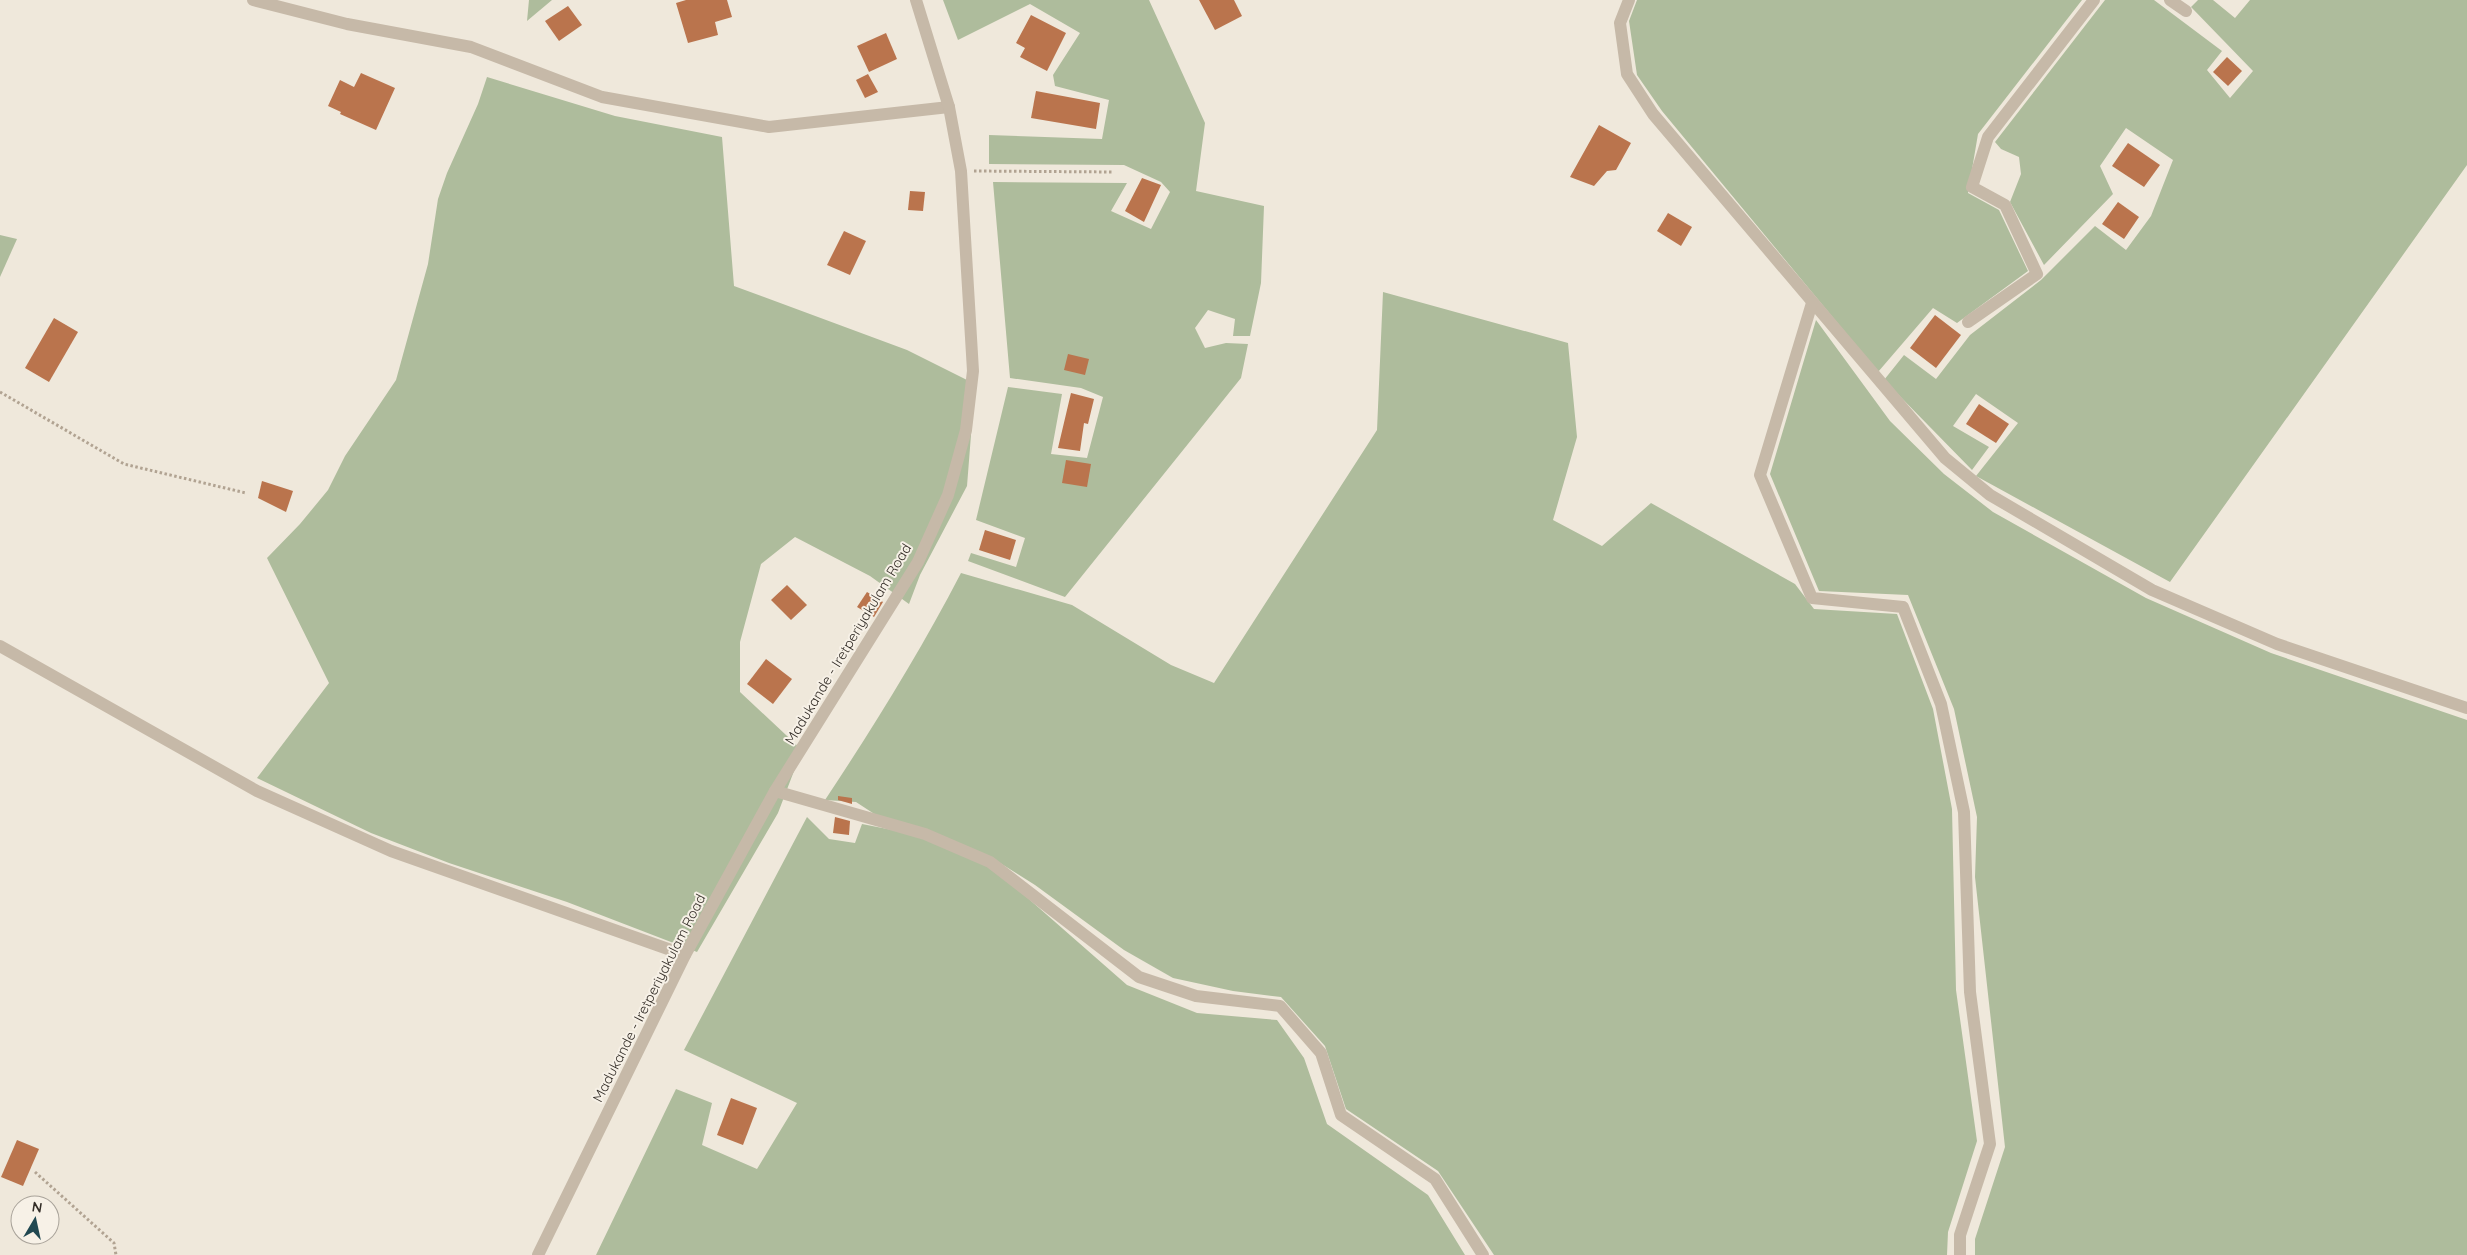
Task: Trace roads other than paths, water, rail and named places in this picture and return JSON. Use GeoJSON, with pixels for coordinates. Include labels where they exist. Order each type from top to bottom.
{"type":"FeatureCollection","features":[{"type":"Feature","properties":{"kind":"street"},"geometry":{"type":"LineString","coordinates":[[253,0],[347,24],[471,47],[602,98],[769,127],[949,107]]}},
{"type":"Feature","properties":{"kind":"street","name":"Madukande - Iretperiyakulam Road"},"geometry":{"type":"LineString","coordinates":[[538,1255],[685,955],[775,792],[918,562],[948,495],[966,430],[973,371],[961,171],[949,107],[916,0]]}},
{"type":"Feature","properties":{"kind":"street"},"geometry":{"type":"LineString","coordinates":[[1629,0],[1620,23],[1627,74],[1653,114],[1945,458],[1990,495],[2152,590],[2277,644],[2467,708]]}},
{"type":"Feature","properties":{"kind":"street"},"geometry":{"type":"LineString","coordinates":[[1968,322],[2037,274],[2005,205],[1972,187],[1988,137],[2094,0]]}},
{"type":"Feature","properties":{"kind":"street"},"geometry":{"type":"LineString","coordinates":[[2170,0],[2186,11]]}},
{"type":"Feature","properties":{"kind":"street"},"geometry":{"type":"LineString","coordinates":[[1812,303],[1760,475],[1812,598],[1903,607],[1941,704],[1964,812],[1970,992],[1990,1144],[1960,1235],[1960,1255]]}},
{"type":"Feature","properties":{"kind":"street"},"geometry":{"type":"LineString","coordinates":[[0,646],[266,795],[391,851],[685,955]]}},
{"type":"Feature","properties":{"kind":"street"},"geometry":{"type":"LineString","coordinates":[[775,792],[924,834],[990,862],[1139,977],[1196,996],[1280,1006],[1321,1053],[1341,1115],[1435,1178],[1483,1255]]}}]}
